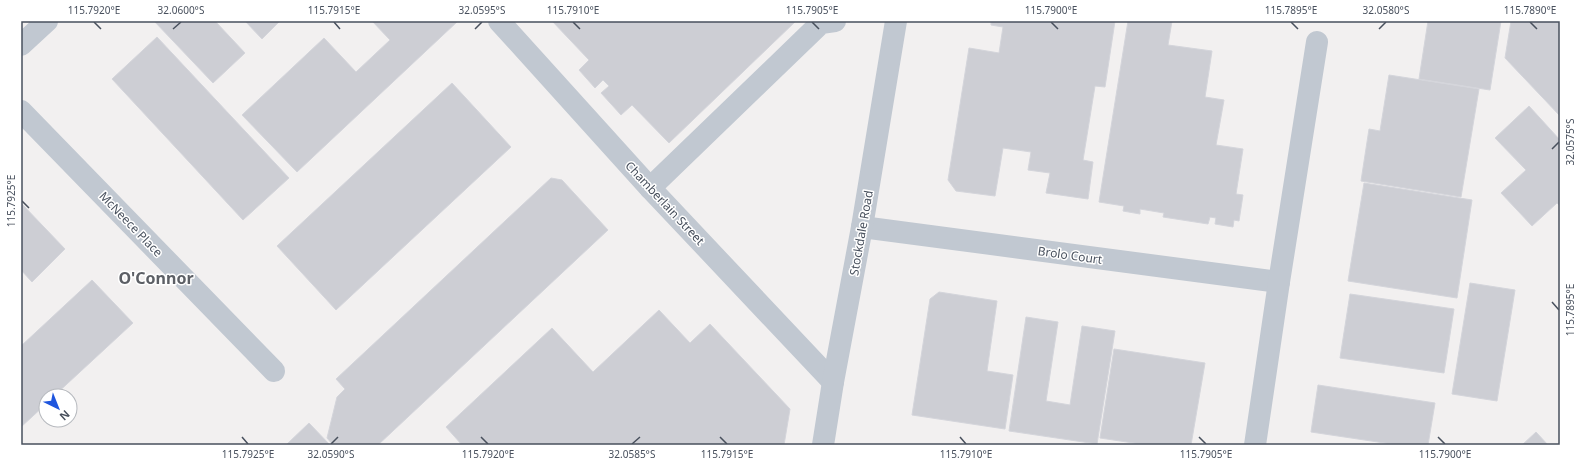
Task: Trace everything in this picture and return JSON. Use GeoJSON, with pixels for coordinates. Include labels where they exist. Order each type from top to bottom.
{"type":"FeatureCollection","features":[{"type":"Feature","properties":{"kind":"street"},"geometry":{"type":"LineString","coordinates":[[21,45],[47,21]]}},
{"type":"Feature","properties":{"kind":"street","name":"Chamberlain Street"},"geometry":{"type":"LineString","coordinates":[[499,21],[650,188],[833,382]]}},
{"type":"Feature","properties":{"kind":"street"},"geometry":{"type":"LineString","coordinates":[[650,188],[821,23],[835,21]]}},
{"type":"Feature","properties":{"kind":"street","name":"Stockdale Road"},"geometry":{"type":"LineString","coordinates":[[824,445],[833,382],[862,227],[896,21]]}},
{"type":"Feature","properties":{"kind":"street"},"geometry":{"type":"LineString","coordinates":[[1255,445],[1278,282],[1317,42]]}},
{"type":"Feature","properties":{"kind":"street","name":"McNeece Place"},"geometry":{"type":"LineString","coordinates":[[21,111],[274,371]]}},
{"type":"Feature","properties":{"kind":"street","name":"Brolo Court"},"geometry":{"type":"LineString","coordinates":[[862,227],[1278,282]]}},
{"type":"Feature","properties":{"kind":"building"},"geometry":{"type":"Polygon","coordinates":[[[154,21],[215,21],[245,53],[213,83],[154,21]]]}},
{"type":"Feature","properties":{"kind":"building"},"geometry":{"type":"Polygon","coordinates":[[[245,21],[280,21],[262,39],[245,21]]]}},
{"type":"Feature","properties":{"kind":"building"},"geometry":{"type":"Polygon","coordinates":[[[372,21],[458,21],[297,172],[242,115],[324,38],[356,72],[390,40],[372,21]]]}},
{"type":"Feature","properties":{"kind":"building"},"geometry":{"type":"Polygon","coordinates":[[[552,21],[796,21],[669,143],[632,105],[621,115],[601,93],[609,86],[603,80],[595,88],[579,70],[589,60],[552,21]]]}},
{"type":"Feature","properties":{"kind":"building"},"geometry":{"type":"Polygon","coordinates":[[[991,21],[1115,21],[1105,87],[1095,86],[1083,160],[1093,162],[1088,199],[1046,193],[1050,173],[1028,170],[1031,152],[1003,148],[995,196],[956,191],[948,180],[969,48],[999,53],[1003,27],[991,25],[991,21]]]}},
{"type":"Feature","properties":{"kind":"building"},"geometry":{"type":"Polygon","coordinates":[[[1128,21],[1172,21],[1168,45],[1212,51],[1205,97],[1224,100],[1216,145],[1243,149],[1236,194],[1243,195],[1239,221],[1234,220],[1233,227],[1215,224],[1216,218],[1210,217],[1208,224],[1163,217],[1164,213],[1140,209],[1140,214],[1123,211],[1124,206],[1099,202],[1128,21]]]}},
{"type":"Feature","properties":{"kind":"building"},"geometry":{"type":"Polygon","coordinates":[[[1428,21],[1501,21],[1490,90],[1419,79],[1428,21]]]}},
{"type":"Feature","properties":{"kind":"building"},"geometry":{"type":"Polygon","coordinates":[[[1511,21],[1560,21],[1560,116],[1505,58],[1511,21]]]}},
{"type":"Feature","properties":{"kind":"building"},"geometry":{"type":"Polygon","coordinates":[[[157,37],[289,178],[243,220],[112,79],[157,37]]]}},
{"type":"Feature","properties":{"kind":"building"},"geometry":{"type":"Polygon","coordinates":[[[1389,75],[1479,89],[1461,197],[1361,181],[1369,129],[1380,131],[1389,75]]]}},
{"type":"Feature","properties":{"kind":"building"},"geometry":{"type":"Polygon","coordinates":[[[452,83],[511,147],[336,310],[277,246],[452,83]]]}},
{"type":"Feature","properties":{"kind":"building"},"geometry":{"type":"Polygon","coordinates":[[[1529,106],[1560,140],[1560,206],[1557,203],[1532,226],[1501,193],[1526,170],[1495,138],[1529,106]]]}},
{"type":"Feature","properties":{"kind":"building"},"geometry":{"type":"Polygon","coordinates":[[[551,178],[562,180],[608,230],[378,445],[333,445],[327,438],[337,397],[345,389],[336,379],[551,178]]]}},
{"type":"Feature","properties":{"kind":"building"},"geometry":{"type":"Polygon","coordinates":[[[1364,183],[1472,200],[1457,298],[1348,281],[1364,183]]]}},
{"type":"Feature","properties":{"kind":"building"},"geometry":{"type":"Polygon","coordinates":[[[21,203],[65,249],[32,282],[21,270],[21,203]]]}},
{"type":"Feature","properties":{"kind":"building"},"geometry":{"type":"Polygon","coordinates":[[[92,280],[133,323],[63,388],[38,388],[38,411],[21,427],[21,346],[92,280]]]}},
{"type":"Feature","properties":{"kind":"building"},"geometry":{"type":"Polygon","coordinates":[[[1470,283],[1515,290],[1497,401],[1452,394],[1470,283]]]}},
{"type":"Feature","properties":{"kind":"building"},"geometry":{"type":"Polygon","coordinates":[[[939,292],[997,301],[987,371],[1013,375],[1005,429],[912,415],[930,299],[939,292]]]}},
{"type":"Feature","properties":{"kind":"building"},"geometry":{"type":"Polygon","coordinates":[[[1350,294],[1454,309],[1444,373],[1340,358],[1350,294]]]}},
{"type":"Feature","properties":{"kind":"building"},"geometry":{"type":"Polygon","coordinates":[[[659,310],[690,343],[710,324],[790,409],[784,445],[462,445],[446,427],[552,328],[593,372],[659,310]]]}},
{"type":"Feature","properties":{"kind":"building"},"geometry":{"type":"Polygon","coordinates":[[[1026,317],[1058,322],[1046,401],[1070,405],[1082,326],[1115,331],[1097,444],[1009,431],[1026,317]]]}},
{"type":"Feature","properties":{"kind":"building"},"geometry":{"type":"Polygon","coordinates":[[[1114,349],[1205,363],[1191,445],[1147,445],[1100,438],[1114,349]]]}},
{"type":"Feature","properties":{"kind":"building"},"geometry":{"type":"Polygon","coordinates":[[[1318,385],[1435,403],[1428,445],[1398,445],[1311,432],[1318,385]]]}},
{"type":"Feature","properties":{"kind":"building"},"geometry":{"type":"Polygon","coordinates":[[[309,423],[330,445],[286,445],[309,423]]]}},
{"type":"Feature","properties":{"kind":"building"},"geometry":{"type":"Polygon","coordinates":[[[1536,432],[1548,445],[1522,445],[1536,432]]]}},
{"type":"Feature","properties":{"kind":"district","name":"O'Connor"},"geometry":{"type":"Point","coordinates":[156,278]}}]}
